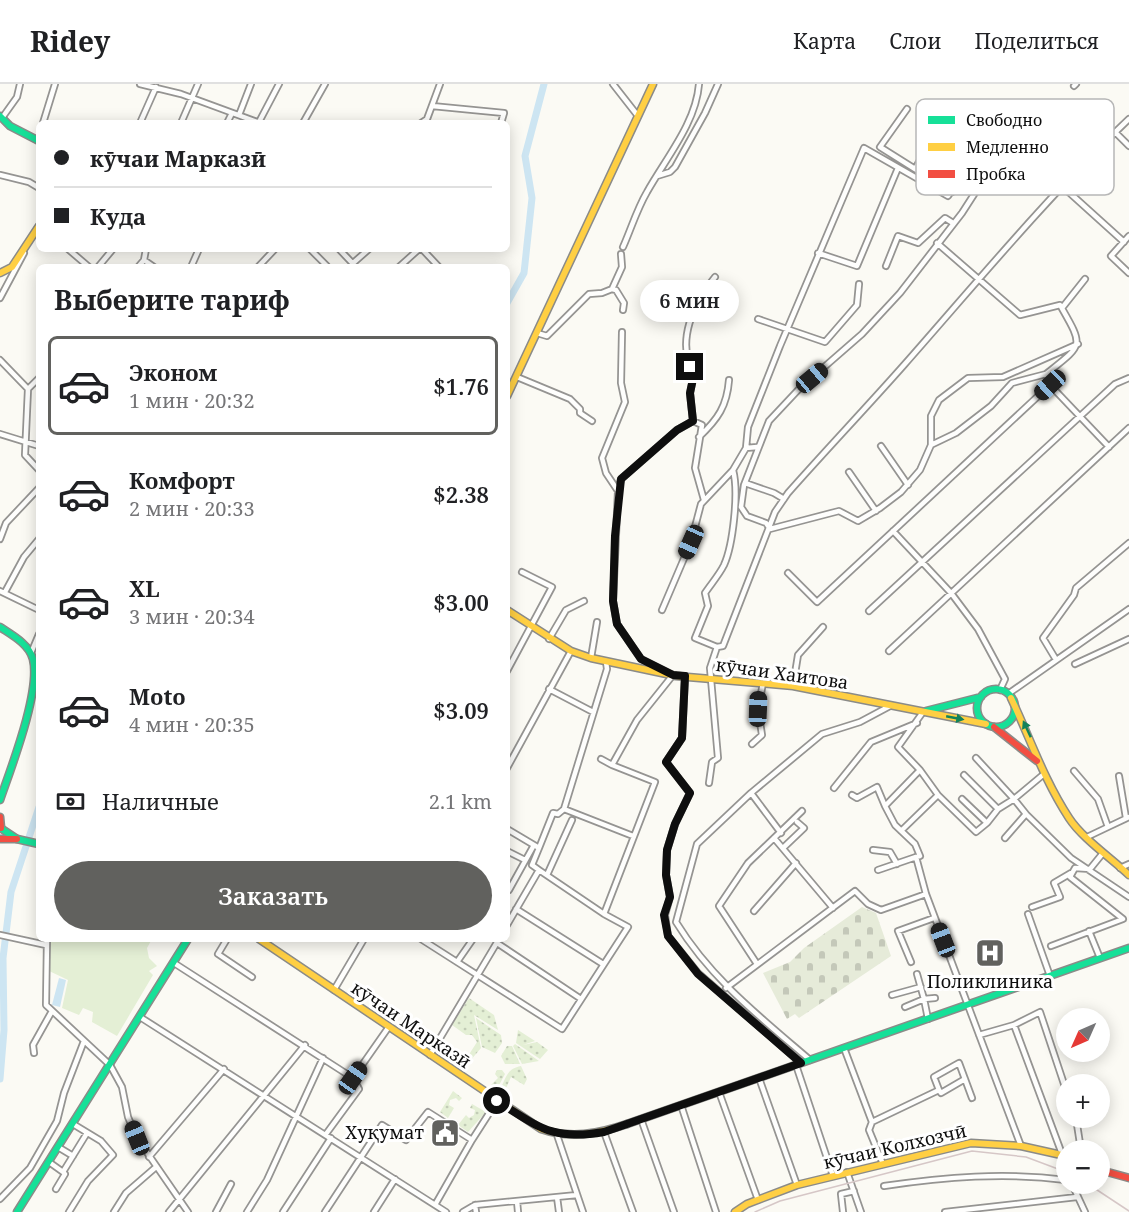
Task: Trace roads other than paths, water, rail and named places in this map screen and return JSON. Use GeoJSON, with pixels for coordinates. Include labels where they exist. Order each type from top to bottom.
{"type":"FeatureCollection","features":[{"type":"Feature","properties":{"kind":"main road"},"geometry":{"type":"LineString","coordinates":[[510,390],[653,84]]}},
{"type":"Feature","properties":{"kind":"main road"},"geometry":{"type":"LineString","coordinates":[[1,117],[10,126],[36,138]]}},
{"type":"Feature","properties":{"kind":"main road"},"geometry":{"type":"LineString","coordinates":[[0,273],[12,267],[36,233]]}},
{"type":"Feature","properties":{"kind":"main road","name":"кӯчаи Хаитова"},"geometry":{"type":"LineString","coordinates":[[510,612],[571,651],[606,662],[673,675],[793,686],[986,724]]}},
{"type":"Feature","properties":{"kind":"main road"},"geometry":{"type":"LineString","coordinates":[[0,627],[25,645],[34,660],[31,696],[0,800]]}},
{"type":"Feature","properties":{"kind":"main road"},"geometry":{"type":"LineString","coordinates":[[923,712],[981,697],[990,691],[1000,690],[1010,696],[1034,746],[1037,762],[1070,819],[1103,854],[1129,876]]}},
{"type":"Feature","properties":{"kind":"main road"},"geometry":{"type":"LineString","coordinates":[[994,727],[1006,724],[1014,715],[1010,696]]}},
{"type":"Feature","properties":{"kind":"main road"},"geometry":{"type":"LineString","coordinates":[[981,697],[978,715],[986,724],[994,727],[1037,762]]}},
{"type":"Feature","properties":{"kind":"main road"},"geometry":{"type":"LineString","coordinates":[[0,817],[0,838],[19,839],[36,843]]}},
{"type":"Feature","properties":{"kind":"main road"},"geometry":{"type":"LineString","coordinates":[[1,828],[19,839]]}},
{"type":"Feature","properties":{"kind":"main road"},"geometry":{"type":"LineString","coordinates":[[17,1212],[186,942]]}},
{"type":"Feature","properties":{"kind":"main road","name":"кӯчаи Марказӣ"},"geometry":{"type":"LineString","coordinates":[[263,942],[541,1129],[557,1135],[584,1136],[604,1132],[1129,948]]}},
{"type":"Feature","properties":{"kind":"main road","name":"кӯчаи Колхозчӣ"},"geometry":{"type":"LineString","coordinates":[[735,1212],[758,1200],[797,1185],[971,1143],[1021,1146],[1056,1153]]}},
{"type":"Feature","properties":{"kind":"main road"},"geometry":{"type":"LineString","coordinates":[[1110,1173],[1129,1178]]}},
{"type":"Feature","properties":{"kind":"street"},"geometry":{"type":"LineString","coordinates":[[1,117],[17,98],[20,84]]}},
{"type":"Feature","properties":{"kind":"street"},"geometry":{"type":"LineString","coordinates":[[44,120],[55,84]]}},
{"type":"Feature","properties":{"kind":"street"},"geometry":{"type":"LineString","coordinates":[[140,84],[156,87],[252,120]]}},
{"type":"Feature","properties":{"kind":"street"},"geometry":{"type":"LineString","coordinates":[[182,120],[198,84]]}},
{"type":"Feature","properties":{"kind":"street"},"geometry":{"type":"LineString","coordinates":[[239,115],[251,84]]}},
{"type":"Feature","properties":{"kind":"street"},"geometry":{"type":"LineString","coordinates":[[261,120],[279,84]]}},
{"type":"Feature","properties":{"kind":"street"},"geometry":{"type":"LineString","coordinates":[[305,120],[325,84]]}},
{"type":"Feature","properties":{"kind":"street"},"geometry":{"type":"LineString","coordinates":[[428,120],[440,84]]}},
{"type":"Feature","properties":{"kind":"street"},"geometry":{"type":"LineString","coordinates":[[613,84],[638,116]]}},
{"type":"Feature","properties":{"kind":"street"},"geometry":{"type":"LineString","coordinates":[[623,247],[656,176],[688,123],[698,99],[699,84]]}},
{"type":"Feature","properties":{"kind":"street"},"geometry":{"type":"LineString","coordinates":[[656,176],[670,172],[675,166],[705,113],[718,84]]}},
{"type":"Feature","properties":{"kind":"street"},"geometry":{"type":"LineString","coordinates":[[141,120],[156,87]]}},
{"type":"Feature","properties":{"kind":"street"},"geometry":{"type":"LineString","coordinates":[[432,106],[504,113],[502,120]]}},
{"type":"Feature","properties":{"kind":"street"},"geometry":{"type":"LineString","coordinates":[[907,109],[880,147],[915,169]]}},
{"type":"Feature","properties":{"kind":"street"},"geometry":{"type":"LineString","coordinates":[[228,120],[232,113]]}},
{"type":"Feature","properties":{"kind":"street"},"geometry":{"type":"LineString","coordinates":[[1129,119],[1115,132],[1129,146]]}},
{"type":"Feature","properties":{"kind":"street"},"geometry":{"type":"LineString","coordinates":[[662,610],[691,542],[701,504],[733,471],[746,448],[748,427],[818,253],[864,148],[916,178]]}},
{"type":"Feature","properties":{"kind":"street"},"geometry":{"type":"LineString","coordinates":[[818,253],[857,266],[898,168]]}},
{"type":"Feature","properties":{"kind":"street"},"geometry":{"type":"LineString","coordinates":[[0,176],[29,182],[36,186]]}},
{"type":"Feature","properties":{"kind":"street"},"geometry":{"type":"LineString","coordinates":[[770,529],[766,523],[747,516],[741,507],[745,483],[757,447],[769,421],[799,389],[862,334],[900,293],[972,195]]}},
{"type":"Feature","properties":{"kind":"street"},"geometry":{"type":"LineString","coordinates":[[733,471],[736,482],[729,552],[723,567],[705,593],[708,606],[695,638],[717,647],[723,646],[775,512],[784,499],[904,365],[978,277],[1054,195]]}},
{"type":"Feature","properties":{"kind":"street"},"geometry":{"type":"LineString","coordinates":[[1072,195],[1124,242]]}},
{"type":"Feature","properties":{"kind":"street"},"geometry":{"type":"LineString","coordinates":[[886,266],[898,236],[918,243],[945,218],[953,223]]}},
{"type":"Feature","properties":{"kind":"street"},"geometry":{"type":"LineString","coordinates":[[1129,236],[1111,256],[1129,273]]}},
{"type":"Feature","properties":{"kind":"street"},"geometry":{"type":"LineString","coordinates":[[931,445],[956,433],[991,406],[1012,383],[1046,374],[1071,354],[1078,344],[1079,337],[1060,305],[1020,315],[937,243]]}},
{"type":"Feature","properties":{"kind":"street"},"geometry":{"type":"LineString","coordinates":[[0,297],[26,250]]}},
{"type":"Feature","properties":{"kind":"street"},"geometry":{"type":"LineString","coordinates":[[72,252],[86,264]]}},
{"type":"Feature","properties":{"kind":"street"},"geometry":{"type":"LineString","coordinates":[[100,264],[110,252]]}},
{"type":"Feature","properties":{"kind":"street"},"geometry":{"type":"LineString","coordinates":[[141,264],[145,252]]}},
{"type":"Feature","properties":{"kind":"street"},"geometry":{"type":"LineString","coordinates":[[261,264],[272,252]]}},
{"type":"Feature","properties":{"kind":"street"},"geometry":{"type":"LineString","coordinates":[[313,252],[325,264]]}},
{"type":"Feature","properties":{"kind":"street"},"geometry":{"type":"LineString","coordinates":[[342,252],[353,264]]}},
{"type":"Feature","properties":{"kind":"street"},"geometry":{"type":"LineString","coordinates":[[355,264],[366,252]]}},
{"type":"Feature","properties":{"kind":"street"},"geometry":{"type":"LineString","coordinates":[[403,264],[417,252]]}},
{"type":"Feature","properties":{"kind":"street"},"geometry":{"type":"LineString","coordinates":[[424,252],[436,264]]}},
{"type":"Feature","properties":{"kind":"street"},"geometry":{"type":"LineString","coordinates":[[612,289],[622,267],[621,254]]}},
{"type":"Feature","properties":{"kind":"street"},"geometry":{"type":"LineString","coordinates":[[144,260],[150,264]]}},
{"type":"Feature","properties":{"kind":"street"},"geometry":{"type":"LineString","coordinates":[[693,421],[690,393],[694,374],[690,367],[686,330],[701,293],[715,277]]}},
{"type":"Feature","properties":{"kind":"street"},"geometry":{"type":"LineString","coordinates":[[1062,308],[1085,279]]}},
{"type":"Feature","properties":{"kind":"street"},"geometry":{"type":"LineString","coordinates":[[758,319],[825,342],[857,305],[859,284]]}},
{"type":"Feature","properties":{"kind":"street"},"geometry":{"type":"LineString","coordinates":[[537,333],[547,336],[589,294],[616,290],[624,303],[623,310]]}},
{"type":"Feature","properties":{"kind":"street"},"geometry":{"type":"LineString","coordinates":[[618,491],[606,473],[602,458],[625,402],[621,383],[622,332]]}},
{"type":"Feature","properties":{"kind":"street"},"geometry":{"type":"LineString","coordinates":[[770,529],[839,511],[858,521],[876,511],[908,485],[920,470],[931,445],[931,416],[939,400],[968,378],[1003,377],[1078,344]]}},
{"type":"Feature","properties":{"kind":"street"},"geometry":{"type":"LineString","coordinates":[[0,360],[28,389]]}},
{"type":"Feature","properties":{"kind":"street"},"geometry":{"type":"LineString","coordinates":[[1046,374],[1050,385],[1109,447]]}},
{"type":"Feature","properties":{"kind":"street"},"geometry":{"type":"LineString","coordinates":[[517,377],[570,399],[580,409],[580,413],[592,421]]}},
{"type":"Feature","properties":{"kind":"street"},"geometry":{"type":"LineString","coordinates":[[869,611],[1115,384],[1129,378]]}},
{"type":"Feature","properties":{"kind":"street"},"geometry":{"type":"LineString","coordinates":[[699,437],[717,417],[727,401],[729,380]]}},
{"type":"Feature","properties":{"kind":"street"},"geometry":{"type":"LineString","coordinates":[[36,381],[28,389],[25,455],[36,467]]}},
{"type":"Feature","properties":{"kind":"street"},"geometry":{"type":"LineString","coordinates":[[788,573],[817,602],[1050,385]]}},
{"type":"Feature","properties":{"kind":"street"},"geometry":{"type":"LineString","coordinates":[[612,765],[637,720],[673,675],[641,659],[617,624],[613,601],[618,491],[621,479],[677,430],[693,421],[702,424],[695,468],[704,500]]}},
{"type":"Feature","properties":{"kind":"street"},"geometry":{"type":"LineString","coordinates":[[889,651],[1129,428]]}},
{"type":"Feature","properties":{"kind":"street"},"geometry":{"type":"LineString","coordinates":[[0,434],[36,445]]}},
{"type":"Feature","properties":{"kind":"street"},"geometry":{"type":"LineString","coordinates":[[881,446],[908,485]]}},
{"type":"Feature","properties":{"kind":"street"},"geometry":{"type":"LineString","coordinates":[[746,448],[757,447]]}},
{"type":"Feature","properties":{"kind":"street"},"geometry":{"type":"LineString","coordinates":[[849,472],[876,511]]}},
{"type":"Feature","properties":{"kind":"street"},"geometry":{"type":"LineString","coordinates":[[745,483],[784,499]]}},
{"type":"Feature","properties":{"kind":"street"},"geometry":{"type":"LineString","coordinates":[[0,539],[2,529],[36,491]]}},
{"type":"Feature","properties":{"kind":"street"},"geometry":{"type":"LineString","coordinates":[[893,531],[951,593],[978,629],[1005,680],[1000,690]]}},
{"type":"Feature","properties":{"kind":"street"},"geometry":{"type":"LineString","coordinates":[[36,543],[2,591],[36,608]]}},
{"type":"Feature","properties":{"kind":"street"},"geometry":{"type":"LineString","coordinates":[[1055,658],[1043,638],[1074,595],[1076,588],[1129,543]]}},
{"type":"Feature","properties":{"kind":"street"},"geometry":{"type":"LineString","coordinates":[[510,665],[552,587],[522,572]]}},
{"type":"Feature","properties":{"kind":"street"},"geometry":{"type":"LineString","coordinates":[[549,639],[566,610],[584,601]]}},
{"type":"Feature","properties":{"kind":"street"},"geometry":{"type":"LineString","coordinates":[[1010,696],[1055,658],[1129,609]]}},
{"type":"Feature","properties":{"kind":"street"},"geometry":{"type":"LineString","coordinates":[[591,658],[597,622]]}},
{"type":"Feature","properties":{"kind":"street"},"geometry":{"type":"LineString","coordinates":[[793,686],[798,655],[823,627]]}},
{"type":"Feature","properties":{"kind":"street"},"geometry":{"type":"LineString","coordinates":[[1075,664],[1129,639]]}},
{"type":"Feature","properties":{"kind":"street"},"geometry":{"type":"LineString","coordinates":[[30,654],[36,641]]}},
{"type":"Feature","properties":{"kind":"street"},"geometry":{"type":"LineString","coordinates":[[709,783],[712,762],[718,758],[710,678],[710,668],[717,647]]}},
{"type":"Feature","properties":{"kind":"street"},"geometry":{"type":"LineString","coordinates":[[510,762],[571,651]]}},
{"type":"Feature","properties":{"kind":"street"},"geometry":{"type":"LineString","coordinates":[[426,942],[562,1029],[628,927],[604,914],[532,865],[537,847],[553,813],[558,814],[564,809],[607,669],[606,662]]}},
{"type":"Feature","properties":{"kind":"street"},"geometry":{"type":"LineString","coordinates":[[685,676],[682,738],[666,762],[690,793],[675,824],[667,850],[666,875],[670,897],[664,915],[668,936],[698,974],[799,1064],[833,1176]]}},
{"type":"Feature","properties":{"kind":"street"},"geometry":{"type":"LineString","coordinates":[[752,744],[762,735],[758,709],[763,683]]}},
{"type":"Feature","properties":{"kind":"street"},"geometry":{"type":"LineString","coordinates":[[549,689],[593,712]]}},
{"type":"Feature","properties":{"kind":"street"},"geometry":{"type":"LineString","coordinates":[[810,1060],[726,988],[695,953],[676,922],[697,844],[751,793],[822,735],[860,722],[890,706]]}},
{"type":"Feature","properties":{"kind":"street"},"geometry":{"type":"LineString","coordinates":[[923,712],[898,747],[920,770],[938,795],[976,832],[998,809],[1044,774]]}},
{"type":"Feature","properties":{"kind":"street"},"geometry":{"type":"LineString","coordinates":[[834,788],[872,742],[898,729],[917,723]]}},
{"type":"Feature","properties":{"kind":"street"},"geometry":{"type":"LineString","coordinates":[[976,758],[1026,814],[1071,858],[1129,897]]}},
{"type":"Feature","properties":{"kind":"street"},"geometry":{"type":"LineString","coordinates":[[601,759],[656,782],[604,914]]}},
{"type":"Feature","properties":{"kind":"street"},"geometry":{"type":"LineString","coordinates":[[885,807],[920,770]]}},
{"type":"Feature","properties":{"kind":"street"},"geometry":{"type":"LineString","coordinates":[[1074,771],[1098,799],[1107,827]]}},
{"type":"Feature","properties":{"kind":"street"},"geometry":{"type":"LineString","coordinates":[[964,776],[998,809]]}},
{"type":"Feature","properties":{"kind":"street"},"geometry":{"type":"LineString","coordinates":[[1087,837],[1128,817],[1119,776]]}},
{"type":"Feature","properties":{"kind":"street"},"geometry":{"type":"LineString","coordinates":[[852,795],[857,798],[877,787],[885,807],[900,831],[915,844],[920,856],[878,870]]}},
{"type":"Feature","properties":{"kind":"street"},"geometry":{"type":"LineString","coordinates":[[751,793],[781,832]]}},
{"type":"Feature","properties":{"kind":"street"},"geometry":{"type":"LineString","coordinates":[[900,831],[938,795]]}},
{"type":"Feature","properties":{"kind":"street"},"geometry":{"type":"LineString","coordinates":[[962,799],[987,823]]}},
{"type":"Feature","properties":{"kind":"street"},"geometry":{"type":"LineString","coordinates":[[564,809],[633,836]]}},
{"type":"Feature","properties":{"kind":"street"},"geometry":{"type":"LineString","coordinates":[[757,964],[719,906],[748,864],[802,811]]}},
{"type":"Feature","properties":{"kind":"street"},"geometry":{"type":"LineString","coordinates":[[1005,838],[1026,814]]}},
{"type":"Feature","properties":{"kind":"street"},"geometry":{"type":"LineString","coordinates":[[547,875],[572,820]]}},
{"type":"Feature","properties":{"kind":"street"},"geometry":{"type":"LineString","coordinates":[[783,848],[804,828],[797,822]]}},
{"type":"Feature","properties":{"kind":"street"},"geometry":{"type":"LineString","coordinates":[[510,831],[537,847]]}},
{"type":"Feature","properties":{"kind":"street"},"geometry":{"type":"LineString","coordinates":[[774,838],[833,908]]}},
{"type":"Feature","properties":{"kind":"street"},"geometry":{"type":"LineString","coordinates":[[510,888],[525,861],[537,847]]}},
{"type":"Feature","properties":{"kind":"street"},"geometry":{"type":"LineString","coordinates":[[873,850],[890,852],[897,864]]}},
{"type":"Feature","properties":{"kind":"street"},"geometry":{"type":"LineString","coordinates":[[510,853],[525,861]]}},
{"type":"Feature","properties":{"kind":"street"},"geometry":{"type":"LineString","coordinates":[[1090,870],[1103,854]]}},
{"type":"Feature","properties":{"kind":"street"},"geometry":{"type":"LineString","coordinates":[[916,857],[934,918],[1021,1146]]}},
{"type":"Feature","properties":{"kind":"street"},"geometry":{"type":"LineString","coordinates":[[754,911],[796,863]]}},
{"type":"Feature","properties":{"kind":"street"},"geometry":{"type":"LineString","coordinates":[[1120,868],[1129,864]]}},
{"type":"Feature","properties":{"kind":"street"},"geometry":{"type":"LineString","coordinates":[[1032,907],[1060,897],[1054,883],[1081,867],[1090,870]]}},
{"type":"Feature","properties":{"kind":"street"},"geometry":{"type":"LineString","coordinates":[[510,920],[539,870]]}},
{"type":"Feature","properties":{"kind":"street"},"geometry":{"type":"LineString","coordinates":[[1051,946],[1123,919],[1070,877],[1071,873]]}},
{"type":"Feature","properties":{"kind":"street"},"geometry":{"type":"LineString","coordinates":[[510,880],[514,882]]}},
{"type":"Feature","properties":{"kind":"street"},"geometry":{"type":"LineString","coordinates":[[726,988],[855,891],[868,904],[881,910],[926,894]]}},
{"type":"Feature","properties":{"kind":"street"},"geometry":{"type":"LineString","coordinates":[[516,909],[603,964]]}},
{"type":"Feature","properties":{"kind":"street"},"geometry":{"type":"LineString","coordinates":[[1028,914],[1050,976]]}},
{"type":"Feature","properties":{"kind":"street"},"geometry":{"type":"LineString","coordinates":[[911,962],[898,931],[934,918]]}},
{"type":"Feature","properties":{"kind":"street"},"geometry":{"type":"LineString","coordinates":[[1089,931],[1100,958]]}},
{"type":"Feature","properties":{"kind":"street"},"geometry":{"type":"LineString","coordinates":[[0,935],[36,941]]}},
{"type":"Feature","properties":{"kind":"street"},"geometry":{"type":"LineString","coordinates":[[47,942],[44,987],[46,1005],[110,1065],[122,1087],[128,1117],[137,1138],[188,1212]]}},
{"type":"Feature","properties":{"kind":"street"},"geometry":{"type":"LineString","coordinates":[[225,942],[218,954],[252,977]]}},
{"type":"Feature","properties":{"kind":"street"},"geometry":{"type":"LineString","coordinates":[[334,990],[362,942]]}},
{"type":"Feature","properties":{"kind":"street"},"geometry":{"type":"LineString","coordinates":[[457,962],[470,942]]}},
{"type":"Feature","properties":{"kind":"street"},"geometry":{"type":"LineString","coordinates":[[430,1056],[497,942]]}},
{"type":"Feature","properties":{"kind":"street"},"geometry":{"type":"LineString","coordinates":[[499,942],[581,999]]}},
{"type":"Feature","properties":{"kind":"street"},"geometry":{"type":"LineString","coordinates":[[174,963],[305,1045],[353,1078],[359,1089],[326,1134]]}},
{"type":"Feature","properties":{"kind":"street"},"geometry":{"type":"LineString","coordinates":[[918,974],[928,1019]]}},
{"type":"Feature","properties":{"kind":"street"},"geometry":{"type":"LineString","coordinates":[[892,995],[921,987]]}},
{"type":"Feature","properties":{"kind":"street"},"geometry":{"type":"LineString","coordinates":[[905,1007],[924,999],[935,998]]}},
{"type":"Feature","properties":{"kind":"street"},"geometry":{"type":"LineString","coordinates":[[34,1053],[33,1045],[52,1011]]}},
{"type":"Feature","properties":{"kind":"street"},"geometry":{"type":"LineString","coordinates":[[979,1035],[1014,1025],[1040,1012],[1061,1074]]}},
{"type":"Feature","properties":{"kind":"street"},"geometry":{"type":"LineString","coordinates":[[140,1017],[446,1212]]}},
{"type":"Feature","properties":{"kind":"street"},"geometry":{"type":"LineString","coordinates":[[1014,1025],[1058,1140]]}},
{"type":"Feature","properties":{"kind":"street"},"geometry":{"type":"LineString","coordinates":[[353,1078],[388,1028]]}},
{"type":"Feature","properties":{"kind":"street"},"geometry":{"type":"LineString","coordinates":[[0,1198],[30,1168],[57,1121],[64,1093],[84,1041]]}},
{"type":"Feature","properties":{"kind":"street"},"geometry":{"type":"LineString","coordinates":[[169,1212],[178,1197],[305,1045]]}},
{"type":"Feature","properties":{"kind":"street"},"geometry":{"type":"LineString","coordinates":[[844,1048],[872,1122],[869,1130],[884,1164]]}},
{"type":"Feature","properties":{"kind":"street"},"geometry":{"type":"LineString","coordinates":[[247,1212],[267,1180],[323,1058]]}},
{"type":"Feature","properties":{"kind":"street"},"geometry":{"type":"LineString","coordinates":[[965,1079],[941,1093],[934,1077],[958,1063],[965,1079],[972,1098]]}},
{"type":"Feature","properties":{"kind":"street"},"geometry":{"type":"LineString","coordinates":[[149,1157],[224,1069]]}},
{"type":"Feature","properties":{"kind":"street"},"geometry":{"type":"LineString","coordinates":[[759,1078],[797,1185]]}},
{"type":"Feature","properties":{"kind":"street"},"geometry":{"type":"LineString","coordinates":[[872,1122],[939,1090]]}},
{"type":"Feature","properties":{"kind":"street"},"geometry":{"type":"LineString","coordinates":[[719,1092],[758,1200]]}},
{"type":"Feature","properties":{"kind":"street"},"geometry":{"type":"LineString","coordinates":[[435,1205],[497,1101]]}},
{"type":"Feature","properties":{"kind":"street"},"geometry":{"type":"LineString","coordinates":[[681,1105],[716,1212]]}},
{"type":"Feature","properties":{"kind":"street"},"geometry":{"type":"LineString","coordinates":[[325,1212],[382,1125],[406,1140],[428,1112],[472,1140]]}},
{"type":"Feature","properties":{"kind":"street"},"geometry":{"type":"LineString","coordinates":[[641,1119],[674,1212]]}},
{"type":"Feature","properties":{"kind":"street"},"geometry":{"type":"LineString","coordinates":[[57,1121],[68,1132]]}},
{"type":"Feature","properties":{"kind":"street"},"geometry":{"type":"LineString","coordinates":[[69,1212],[88,1180],[113,1155],[101,1142],[73,1124]]}},
{"type":"Feature","properties":{"kind":"street"},"geometry":{"type":"LineString","coordinates":[[604,1132],[633,1212]]}},
{"type":"Feature","properties":{"kind":"street"},"geometry":{"type":"LineString","coordinates":[[56,1189],[65,1174],[63,1172],[87,1133]]}},
{"type":"Feature","properties":{"kind":"street"},"geometry":{"type":"LineString","coordinates":[[557,1135],[583,1212]]}},
{"type":"Feature","properties":{"kind":"street"},"geometry":{"type":"LineString","coordinates":[[283,1212],[332,1138]]}},
{"type":"Feature","properties":{"kind":"street"},"geometry":{"type":"LineString","coordinates":[[58,1147],[73,1156]]}},
{"type":"Feature","properties":{"kind":"street"},"geometry":{"type":"LineString","coordinates":[[49,1162],[63,1172]]}},
{"type":"Feature","properties":{"kind":"street"},"geometry":{"type":"LineString","coordinates":[[114,1212],[126,1192],[156,1167]]}},
{"type":"Feature","properties":{"kind":"street"},"geometry":{"type":"LineString","coordinates":[[847,1172],[861,1212]]}},
{"type":"Feature","properties":{"kind":"street"},"geometry":{"type":"LineString","coordinates":[[884,1186],[941,1178],[1025,1175],[1056,1179]]}},
{"type":"Feature","properties":{"kind":"street"},"geometry":{"type":"LineString","coordinates":[[374,1212],[395,1179]]}},
{"type":"Feature","properties":{"kind":"street"},"geometry":{"type":"LineString","coordinates":[[216,1212],[231,1184]]}},
{"type":"Feature","properties":{"kind":"street"},"geometry":{"type":"LineString","coordinates":[[843,1212],[841,1194],[854,1191]]}},
{"type":"Feature","properties":{"kind":"street"},"geometry":{"type":"LineString","coordinates":[[1076,1194],[1085,1212]]}},
{"type":"Feature","properties":{"kind":"street"},"geometry":{"type":"LineString","coordinates":[[463,1212],[475,1205],[578,1195]]}},
{"type":"Feature","properties":{"kind":"street"},"geometry":{"type":"LineString","coordinates":[[557,1197],[559,1212]]}},
{"type":"Feature","properties":{"kind":"street"},"geometry":{"type":"LineString","coordinates":[[945,1212],[1077,1197]]}},
{"type":"Feature","properties":{"kind":"street"},"geometry":{"type":"LineString","coordinates":[[517,1201],[518,1212]]}},
{"type":"Feature","properties":{"kind":"street"},"geometry":{"type":"LineString","coordinates":[[475,1205],[476,1212]]}},
{"type":"Feature","properties":{"kind":"water"},"geometry":{"type":"Polygon","coordinates":[[[59,978],[66,980],[60,1007],[52,1005],[59,978]]]}},
{"type":"Feature","properties":{"kind":"waterway"},"geometry":{"type":"LineString","coordinates":[[510,298],[524,273],[532,198],[525,156],[544,84]]}},
{"type":"Feature","properties":{"kind":"waterway"},"geometry":{"type":"LineString","coordinates":[[0,1079],[4,1030],[3,958],[11,892],[36,816]]}},
{"type":"Feature","properties":{"kind":"railway"},"geometry":{"type":"LineString","coordinates":[[755,1212],[780,1201],[972,1151],[1026,1157],[1056,1168]]}},
{"type":"Feature","properties":{"kind":"railway"},"geometry":{"type":"LineString","coordinates":[[1103,1194],[1129,1211]]}},
{"type":"Feature","properties":{"kind":"place","name":"Поликлиника"},"geometry":{"type":"Point","coordinates":[990,953]}},
{"type":"Feature","properties":{"kind":"place","name":"Хуқумат"},"geometry":{"type":"Point","coordinates":[445,1133]}}]}
